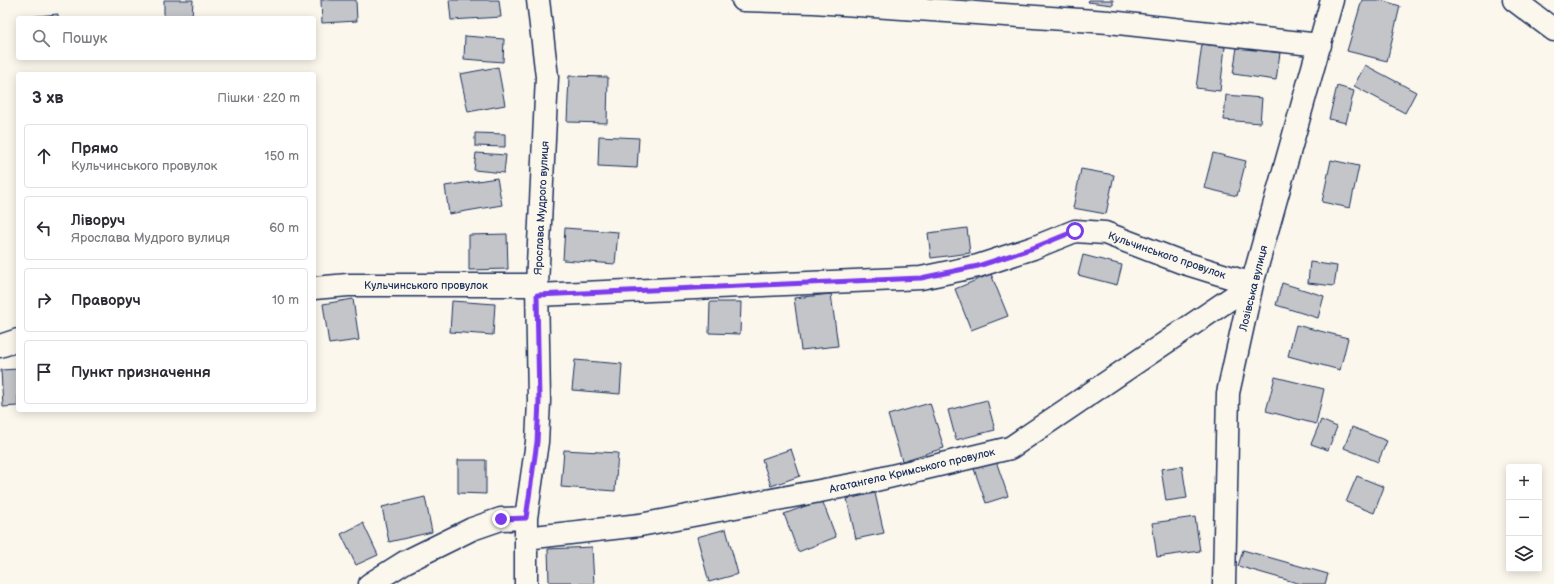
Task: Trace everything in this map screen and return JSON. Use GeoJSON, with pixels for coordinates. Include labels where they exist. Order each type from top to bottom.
{"type":"FeatureCollection","features":[{"type":"Feature","properties":{"kind":"street","name":"Ярослава Мудрого вулиця"},"geometry":{"type":"LineString","coordinates":[[526,584],[526,528],[537,442],[539,401],[537,290],[546,77],[538,0]]}},
{"type":"Feature","properties":{"kind":"street"},"geometry":{"type":"LineString","coordinates":[[743,0],[814,2],[1109,22],[1320,45]]}},
{"type":"Feature","properties":{"kind":"street","name":"Лозівська вулиця"},"geometry":{"type":"LineString","coordinates":[[1224,584],[1228,393],[1252,284],[1332,0]]}},
{"type":"Feature","properties":{"kind":"street"},"geometry":{"type":"LineString","coordinates":[[1514,0],[1554,30]]}},
{"type":"Feature","properties":{"kind":"street","name":"Кульчинського провулок"},"geometry":{"type":"LineString","coordinates":[[316,288],[348,285],[537,290],[921,278],[978,266],[1033,248],[1075,231],[1105,233],[1181,262],[1252,284]]}},
{"type":"Feature","properties":{"kind":"street","name":"Агатангела Кримського провулок"},"geometry":{"type":"LineString","coordinates":[[370,584],[405,562],[472,529],[501,519],[526,528],[640,525],[867,482],[1010,448],[1252,284]]}},
{"type":"Feature","properties":{"kind":"street"},"geometry":{"type":"LineString","coordinates":[[0,346],[16,341]]}},
{"type":"Feature","properties":{"kind":"building"},"geometry":{"type":"Polygon","coordinates":[[[164,0],[193,0],[192,16],[164,16],[164,0]]]}},
{"type":"Feature","properties":{"kind":"building"},"geometry":{"type":"Polygon","coordinates":[[[321,0],[356,0],[357,21],[322,23],[321,0]]]}},
{"type":"Feature","properties":{"kind":"building"},"geometry":{"type":"Polygon","coordinates":[[[449,0],[499,0],[501,17],[451,20],[449,0]]]}},
{"type":"Feature","properties":{"kind":"building"},"geometry":{"type":"Polygon","coordinates":[[[1089,0],[1113,0],[1113,5],[1088,2],[1089,0]]]}},
{"type":"Feature","properties":{"kind":"building"},"geometry":{"type":"Polygon","coordinates":[[[1362,0],[1381,0],[1400,6],[1387,61],[1347,51],[1362,0]]]}},
{"type":"Feature","properties":{"kind":"building"},"geometry":{"type":"Polygon","coordinates":[[[58,14],[58,16],[38,16],[58,14]]]}},
{"type":"Feature","properties":{"kind":"building"},"geometry":{"type":"Polygon","coordinates":[[[465,36],[504,39],[503,62],[464,59],[465,36]]]}},
{"type":"Feature","properties":{"kind":"building"},"geometry":{"type":"Polygon","coordinates":[[[1202,44],[1225,47],[1220,91],[1196,88],[1202,44]]]}},
{"type":"Feature","properties":{"kind":"building"},"geometry":{"type":"Polygon","coordinates":[[[1237,47],[1280,53],[1276,80],[1233,74],[1237,47]]]}},
{"type":"Feature","properties":{"kind":"building"},"geometry":{"type":"Polygon","coordinates":[[[1365,65],[1416,92],[1405,113],[1354,86],[1365,65]]]}},
{"type":"Feature","properties":{"kind":"building"},"geometry":{"type":"Polygon","coordinates":[[[498,67],[505,105],[468,112],[460,74],[498,67]]]}},
{"type":"Feature","properties":{"kind":"building"},"geometry":{"type":"Polygon","coordinates":[[[569,76],[608,77],[607,123],[567,122],[569,76]]]}},
{"type":"Feature","properties":{"kind":"building"},"geometry":{"type":"Polygon","coordinates":[[[1337,86],[1354,91],[1346,123],[1329,119],[1337,86]]]}},
{"type":"Feature","properties":{"kind":"building"},"geometry":{"type":"Polygon","coordinates":[[[1226,95],[1262,98],[1260,123],[1224,120],[1226,95]]]}},
{"type":"Feature","properties":{"kind":"building"},"geometry":{"type":"Polygon","coordinates":[[[475,133],[505,134],[505,147],[475,146],[475,133]]]}},
{"type":"Feature","properties":{"kind":"building"},"geometry":{"type":"Polygon","coordinates":[[[599,136],[639,138],[637,168],[598,166],[599,136]]]}},
{"type":"Feature","properties":{"kind":"building"},"geometry":{"type":"Polygon","coordinates":[[[476,153],[506,155],[504,173],[474,170],[476,153]]]}},
{"type":"Feature","properties":{"kind":"building"},"geometry":{"type":"Polygon","coordinates":[[[1213,153],[1246,161],[1237,196],[1204,188],[1213,153]]]}},
{"type":"Feature","properties":{"kind":"building"},"geometry":{"type":"Polygon","coordinates":[[[1331,160],[1359,166],[1350,208],[1322,202],[1331,160]]]}},
{"type":"Feature","properties":{"kind":"building"},"geometry":{"type":"Polygon","coordinates":[[[1081,169],[1114,175],[1106,214],[1073,208],[1081,169]]]}},
{"type":"Feature","properties":{"kind":"building"},"geometry":{"type":"Polygon","coordinates":[[[497,178],[502,205],[449,214],[445,186],[497,178]]]}},
{"type":"Feature","properties":{"kind":"building"},"geometry":{"type":"Polygon","coordinates":[[[565,228],[618,232],[615,264],[563,260],[565,228]]]}},
{"type":"Feature","properties":{"kind":"building"},"geometry":{"type":"Polygon","coordinates":[[[967,228],[970,253],[931,258],[928,233],[967,228]]]}},
{"type":"Feature","properties":{"kind":"building"},"geometry":{"type":"Polygon","coordinates":[[[507,234],[508,269],[469,270],[469,235],[507,234]]]}},
{"type":"Feature","properties":{"kind":"building"},"geometry":{"type":"Polygon","coordinates":[[[1083,255],[1122,265],[1117,285],[1078,275],[1083,255]]]}},
{"type":"Feature","properties":{"kind":"building"},"geometry":{"type":"Polygon","coordinates":[[[1310,262],[1337,266],[1334,286],[1308,283],[1310,262]]]}},
{"type":"Feature","properties":{"kind":"building"},"geometry":{"type":"Polygon","coordinates":[[[991,274],[1008,316],[971,330],[955,289],[991,274]]]}},
{"type":"Feature","properties":{"kind":"building"},"geometry":{"type":"Polygon","coordinates":[[[1282,283],[1324,296],[1318,318],[1276,305],[1282,283]]]}},
{"type":"Feature","properties":{"kind":"building"},"geometry":{"type":"Polygon","coordinates":[[[831,294],[838,346],[801,350],[794,298],[831,294]]]}},
{"type":"Feature","properties":{"kind":"building"},"geometry":{"type":"Polygon","coordinates":[[[353,299],[359,340],[329,344],[323,304],[353,299]]]}},
{"type":"Feature","properties":{"kind":"building"},"geometry":{"type":"Polygon","coordinates":[[[452,301],[495,304],[493,335],[450,332],[452,301]]]}},
{"type":"Feature","properties":{"kind":"building"},"geometry":{"type":"Polygon","coordinates":[[[710,302],[741,302],[740,334],[709,333],[710,302]]]}},
{"type":"Feature","properties":{"kind":"building"},"geometry":{"type":"Polygon","coordinates":[[[1296,325],[1348,338],[1340,370],[1288,356],[1296,325]]]}},
{"type":"Feature","properties":{"kind":"building"},"geometry":{"type":"Polygon","coordinates":[[[575,360],[622,364],[620,394],[572,390],[575,360]]]}},
{"type":"Feature","properties":{"kind":"building"},"geometry":{"type":"Polygon","coordinates":[[[16,369],[16,406],[3,407],[1,370],[16,369]]]}},
{"type":"Feature","properties":{"kind":"building"},"geometry":{"type":"Polygon","coordinates":[[[1275,377],[1324,389],[1316,424],[1266,411],[1275,377]]]}},
{"type":"Feature","properties":{"kind":"building"},"geometry":{"type":"Polygon","coordinates":[[[987,400],[995,430],[956,440],[948,410],[987,400]]]}},
{"type":"Feature","properties":{"kind":"building"},"geometry":{"type":"Polygon","coordinates":[[[930,403],[944,448],[902,461],[888,415],[930,403]]]}},
{"type":"Feature","properties":{"kind":"building"},"geometry":{"type":"Polygon","coordinates":[[[1321,420],[1337,427],[1328,450],[1311,444],[1321,420]]]}},
{"type":"Feature","properties":{"kind":"building"},"geometry":{"type":"Polygon","coordinates":[[[1352,427],[1387,441],[1378,462],[1344,448],[1352,427]]]}},
{"type":"Feature","properties":{"kind":"building"},"geometry":{"type":"Polygon","coordinates":[[[791,449],[800,476],[771,486],[762,459],[791,449]]]}},
{"type":"Feature","properties":{"kind":"building"},"geometry":{"type":"Polygon","coordinates":[[[564,450],[618,453],[615,491],[561,487],[564,450]]]}},
{"type":"Feature","properties":{"kind":"building"},"geometry":{"type":"Polygon","coordinates":[[[458,460],[486,460],[486,494],[458,493],[458,460]]]}},
{"type":"Feature","properties":{"kind":"building"},"geometry":{"type":"Polygon","coordinates":[[[996,461],[1008,496],[986,503],[974,469],[996,461]]]}},
{"type":"Feature","properties":{"kind":"building"},"geometry":{"type":"Polygon","coordinates":[[[1182,466],[1187,498],[1166,501],[1161,469],[1182,466]]]}},
{"type":"Feature","properties":{"kind":"building"},"geometry":{"type":"Polygon","coordinates":[[[1357,476],[1384,487],[1374,513],[1346,502],[1357,476]]]}},
{"type":"Feature","properties":{"kind":"building"},"geometry":{"type":"Polygon","coordinates":[[[875,493],[884,533],[856,539],[847,499],[875,493]]]}},
{"type":"Feature","properties":{"kind":"building"},"geometry":{"type":"Polygon","coordinates":[[[425,497],[432,532],[389,542],[382,507],[425,497]]]}},
{"type":"Feature","properties":{"kind":"building"},"geometry":{"type":"Polygon","coordinates":[[[822,500],[836,537],[798,552],[784,514],[822,500]]]}},
{"type":"Feature","properties":{"kind":"building"},"geometry":{"type":"Polygon","coordinates":[[[1195,517],[1200,551],[1157,557],[1152,523],[1195,517]]]}},
{"type":"Feature","properties":{"kind":"building"},"geometry":{"type":"Polygon","coordinates":[[[363,523],[378,555],[356,565],[341,534],[363,523]]]}},
{"type":"Feature","properties":{"kind":"building"},"geometry":{"type":"Polygon","coordinates":[[[726,529],[738,574],[709,582],[697,537],[726,529]]]}},
{"type":"Feature","properties":{"kind":"building"},"geometry":{"type":"Polygon","coordinates":[[[592,547],[594,584],[549,582],[548,549],[592,547]]]}},
{"type":"Feature","properties":{"kind":"building"},"geometry":{"type":"Polygon","coordinates":[[[1243,550],[1328,574],[1325,584],[1301,584],[1238,566],[1243,550]]]}},
{"type":"Feature","properties":{"kind":"route"},"geometry":{"type":"LineString","coordinates":[[501,519],[526,518],[537,442],[539,401],[537,295],[921,278],[978,266],[1033,248],[1075,231]]}}]}
